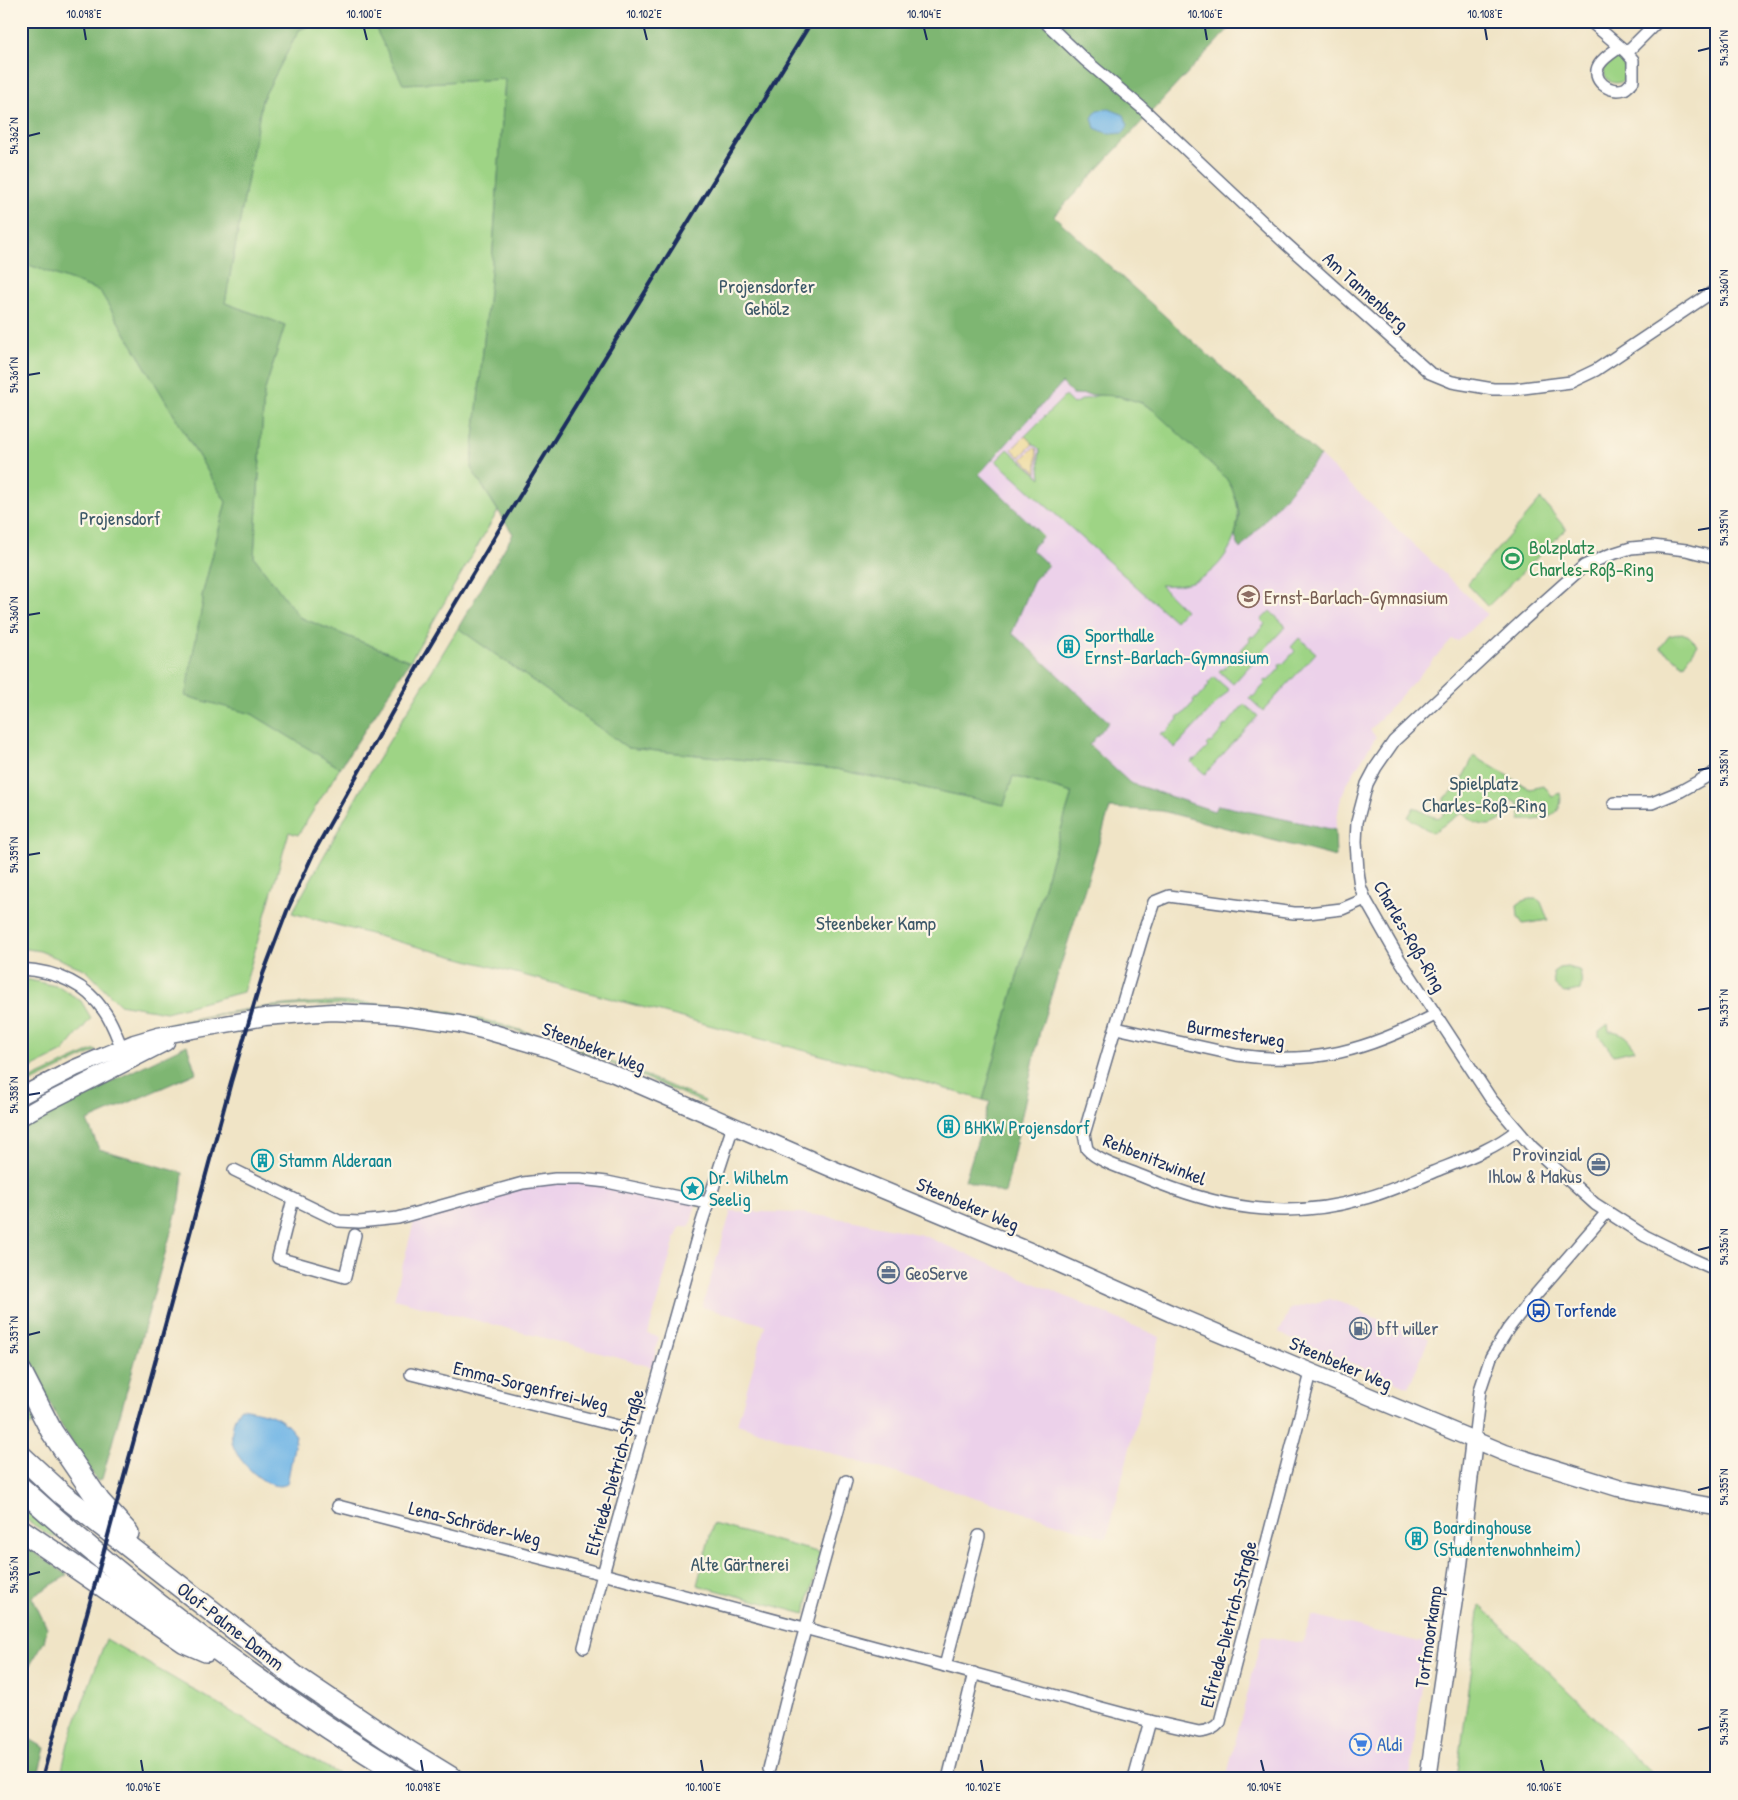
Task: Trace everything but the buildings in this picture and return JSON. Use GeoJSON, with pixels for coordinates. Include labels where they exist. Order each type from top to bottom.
{"type":"FeatureCollection","features":[{"type":"Feature","properties":{"kind":"highway"},"geometry":{"type":"LineString","coordinates":[[21,1372],[52,1432],[99,1501],[167,1576]]}},
{"type":"Feature","properties":{"kind":"highway","name":"Olof-Palme-Damm"},"geometry":{"type":"LineString","coordinates":[[21,1456],[63,1495],[296,1677],[388,1739],[453,1779]]}},
{"type":"Feature","properties":{"kind":"highway","name":"Olof-Palme-Damm"},"geometry":{"type":"LineString","coordinates":[[21,1488],[118,1572],[245,1669],[356,1746],[408,1779]]}},
{"type":"Feature","properties":{"kind":"highway"},"geometry":{"type":"LineString","coordinates":[[21,1530],[185,1642],[245,1669]]}},
{"type":"Feature","properties":{"kind":"main road","name":"Steenbeker Weg"},"geometry":{"type":"LineString","coordinates":[[21,1117],[124,1054],[158,1036],[265,1017],[314,1013],[396,1015],[459,1024],[512,1038],[582,1061],[1044,1257],[1311,1373],[1505,1453],[1618,1488],[1717,1507]]}},
{"type":"Feature","properties":{"kind":"main road","name":"Steenbeker Weg"},"geometry":{"type":"LineString","coordinates":[[21,1096],[75,1068],[124,1054]]}},
{"type":"Feature","properties":{"kind":"main road","name":"Torfmoorkamp"},"geometry":{"type":"LineString","coordinates":[[1428,1779],[1459,1565],[1474,1440]]}},
{"type":"Feature","properties":{"kind":"street","name":"Am Tannenberg"},"geometry":{"type":"LineString","coordinates":[[1044,21],[1085,60],[1141,106],[1291,248],[1430,373],[1445,380],[1464,385],[1504,389],[1571,382],[1596,370],[1717,289]]}},
{"type":"Feature","properties":{"kind":"street"},"geometry":{"type":"LineString","coordinates":[[1590,21],[1623,49],[1631,48],[1658,21]]}},
{"type":"Feature","properties":{"kind":"street","name":"Charles-Roß-Ring"},"geometry":{"type":"LineString","coordinates":[[1717,558],[1681,549],[1653,546],[1631,548],[1584,566],[1394,741],[1367,784],[1357,822],[1356,842],[1360,886],[1365,899],[1398,957],[1491,1100],[1532,1147],[1595,1204],[1646,1236],[1717,1270]]}},
{"type":"Feature","properties":{"kind":"street"},"geometry":{"type":"LineString","coordinates":[[1614,804],[1652,803],[1681,791],[1717,771]]}},
{"type":"Feature","properties":{"kind":"street","name":"Rehbenitzwinkel"},"geometry":{"type":"LineString","coordinates":[[1365,899],[1342,909],[1308,913],[1294,913],[1169,896],[1158,899],[1151,907],[1084,1134],[1087,1149],[1100,1158],[1166,1186],[1220,1203],[1257,1210],[1290,1210],[1325,1207],[1362,1200],[1446,1167],[1505,1140],[1517,1130]]}},
{"type":"Feature","properties":{"kind":"street"},"geometry":{"type":"LineString","coordinates":[[21,969],[48,972],[66,978],[87,993],[105,1012],[124,1054]]}},
{"type":"Feature","properties":{"kind":"street","name":"Burmesterweg"},"geometry":{"type":"LineString","coordinates":[[1116,1028],[1237,1055],[1256,1058],[1295,1059],[1330,1054],[1373,1044],[1435,1015]]}},
{"type":"Feature","properties":{"kind":"street","name":"Elfriede-Dietrich-Straße"},"geometry":{"type":"LineString","coordinates":[[733,1126],[707,1203],[603,1574],[1150,1721],[1199,1732],[1215,1728],[1220,1722],[1311,1373]]}},
{"type":"Feature","properties":{"kind":"street"},"geometry":{"type":"LineString","coordinates":[[234,1170],[339,1222],[398,1218],[523,1183],[555,1179],[607,1182],[707,1203]]}},
{"type":"Feature","properties":{"kind":"street"},"geometry":{"type":"LineString","coordinates":[[293,1199],[278,1258],[345,1277],[354,1235]]}},
{"type":"Feature","properties":{"kind":"street"},"geometry":{"type":"LineString","coordinates":[[1474,1440],[1480,1390],[1491,1357],[1508,1329],[1525,1307],[1607,1212]]}},
{"type":"Feature","properties":{"kind":"street","name":"Emma-Sorgenfrei-Weg"},"geometry":{"type":"LineString","coordinates":[[411,1374],[642,1432]]}},
{"type":"Feature","properties":{"kind":"street"},"geometry":{"type":"LineString","coordinates":[[769,1769],[846,1481]]}},
{"type":"Feature","properties":{"kind":"street","name":"Lena-Schröder-Weg"},"geometry":{"type":"LineString","coordinates":[[338,1506],[603,1574]]}},
{"type":"Feature","properties":{"kind":"street"},"geometry":{"type":"LineString","coordinates":[[945,1666],[979,1536]]}},
{"type":"Feature","properties":{"kind":"street"},"geometry":{"type":"LineString","coordinates":[[584,1647],[603,1574]]}},
{"type":"Feature","properties":{"kind":"street"},"geometry":{"type":"LineString","coordinates":[[948,1779],[974,1673]]}},
{"type":"Feature","properties":{"kind":"street"},"geometry":{"type":"LineString","coordinates":[[1134,1779],[1150,1721]]}},
{"type":"Feature","properties":{"kind":"shaded area","name":"Ernst-Barlach-Gymnasium"},"geometry":{"type":"Polygon","coordinates":[[[1062,382],[1073,394],[1118,396],[1142,403],[1152,409],[1221,472],[1238,525],[1235,537],[1240,548],[1320,456],[1487,614],[1458,641],[1452,639],[1370,730],[1376,737],[1346,785],[1340,802],[1335,830],[1219,805],[1214,811],[1130,783],[1089,744],[1109,722],[1012,633],[1034,580],[1048,565],[1031,549],[979,474],[1062,382]]]}},
{"type":"Feature","properties":{"kind":"shaded area"},"geometry":{"type":"Polygon","coordinates":[[[580,1181],[696,1204],[690,1226],[680,1227],[675,1239],[648,1334],[659,1337],[652,1367],[394,1299],[416,1214],[522,1186],[580,1181]]]}},
{"type":"Feature","properties":{"kind":"shaded area"},"geometry":{"type":"Polygon","coordinates":[[[731,1211],[801,1213],[850,1220],[922,1235],[1160,1337],[1107,1538],[737,1424],[765,1325],[702,1307],[731,1211]]]}},
{"type":"Feature","properties":{"kind":"shaded area"},"geometry":{"type":"Polygon","coordinates":[[[1330,1299],[1360,1309],[1362,1313],[1429,1338],[1409,1387],[1279,1333],[1290,1309],[1330,1299]]]}},
{"type":"Feature","properties":{"kind":"shaded area"},"geometry":{"type":"Polygon","coordinates":[[[1312,1616],[1428,1644],[1409,1779],[1226,1779],[1262,1636],[1302,1643],[1312,1616]]]}},
{"type":"Feature","properties":{"kind":"green space","name":"Projensdorfer Gehölz"},"geometry":{"type":"Polygon","coordinates":[[[21,21],[1236,21],[1054,216],[1320,456],[1240,549],[1235,537],[1239,515],[1237,503],[1231,486],[1225,477],[1152,409],[1142,403],[1118,396],[1073,394],[1062,383],[979,474],[1043,536],[1031,549],[1048,565],[1034,580],[1012,633],[1109,722],[1089,745],[1130,783],[1214,811],[1218,805],[1335,830],[1336,857],[1162,811],[1110,808],[1040,1031],[1005,1194],[965,1180],[990,1102],[983,1100],[1021,963],[1072,793],[1013,776],[1004,805],[836,769],[628,748],[458,628],[513,534],[471,468],[492,262],[505,79],[403,84],[373,23],[315,23],[299,30],[262,100],[225,303],[285,325],[264,393],[254,557],[299,617],[410,661],[340,768],[252,714],[185,696],[203,601],[202,596],[226,502],[100,291],[21,262],[21,21]]]}},
{"type":"Feature","properties":{"kind":"green space"},"geometry":{"type":"Polygon","coordinates":[[[315,23],[373,23],[404,84],[505,79],[492,262],[471,468],[498,511],[410,661],[299,617],[254,557],[264,393],[285,325],[225,303],[262,100],[299,30],[315,23]]]}},
{"type":"Feature","properties":{"kind":"green space"},"geometry":{"type":"Polygon","coordinates":[[[1616,59],[1625,62],[1628,71],[1625,80],[1616,83],[1607,80],[1604,71],[1607,62],[1616,59]]]}},
{"type":"Feature","properties":{"kind":"green space","name":"Projensdorf"},"geometry":{"type":"Polygon","coordinates":[[[21,262],[100,291],[226,502],[202,596],[203,601],[186,696],[252,714],[340,768],[298,835],[289,832],[243,992],[166,1012],[119,1004],[86,970],[40,951],[21,948],[21,262]]]}},
{"type":"Feature","properties":{"kind":"green space"},"geometry":{"type":"Polygon","coordinates":[[[1099,395],[1126,398],[1152,409],[1222,473],[1234,494],[1237,505],[1237,529],[1228,551],[1221,561],[1209,573],[1194,581],[1178,585],[1160,585],[1185,610],[1175,621],[996,461],[1008,449],[1041,478],[1040,450],[1025,436],[1065,396],[1073,404],[1099,395]]]}},
{"type":"Feature","properties":{"kind":"green space","name":"Bolzplatz Charles-Roß-Ring"},"geometry":{"type":"Polygon","coordinates":[[[1541,499],[1566,529],[1488,606],[1467,584],[1541,499]]]}},
{"type":"Feature","properties":{"kind":"green space"},"geometry":{"type":"Polygon","coordinates":[[[1270,611],[1286,626],[1233,684],[1219,671],[1223,670],[1235,656],[1236,652],[1238,653],[1250,640],[1251,636],[1253,637],[1265,624],[1261,620],[1270,611]]]}},
{"type":"Feature","properties":{"kind":"green space","name":"Steenbeker Kamp"},"geometry":{"type":"Polygon","coordinates":[[[458,628],[628,748],[836,769],[1004,805],[1013,776],[1072,793],[1021,963],[983,1100],[866,1065],[843,1061],[292,913],[374,766],[458,628]]]}},
{"type":"Feature","properties":{"kind":"green space"},"geometry":{"type":"Polygon","coordinates":[[[1682,633],[1689,636],[1698,645],[1684,665],[1660,648],[1669,636],[1682,633]]]}},
{"type":"Feature","properties":{"kind":"green space"},"geometry":{"type":"Polygon","coordinates":[[[1299,638],[1316,653],[1263,711],[1249,698],[1253,697],[1265,684],[1264,682],[1268,681],[1280,668],[1281,663],[1283,664],[1295,651],[1291,647],[1299,638]]]}},
{"type":"Feature","properties":{"kind":"green space"},"geometry":{"type":"Polygon","coordinates":[[[1214,677],[1229,690],[1175,748],[1160,734],[1165,733],[1178,719],[1177,717],[1181,716],[1194,702],[1193,700],[1197,699],[1214,677]]]}},
{"type":"Feature","properties":{"kind":"green space"},"geometry":{"type":"Polygon","coordinates":[[[1244,704],[1258,716],[1205,774],[1191,762],[1208,747],[1206,745],[1209,742],[1211,743],[1223,729],[1224,725],[1226,726],[1244,704]]]}},
{"type":"Feature","properties":{"kind":"green space","name":"Spielplatz Charles-Roß-Ring"},"geometry":{"type":"Polygon","coordinates":[[[1474,756],[1530,789],[1543,786],[1552,796],[1560,793],[1561,802],[1559,808],[1555,813],[1543,819],[1520,820],[1519,804],[1512,800],[1505,816],[1497,823],[1486,825],[1477,823],[1463,812],[1432,833],[1408,817],[1414,807],[1426,814],[1437,818],[1441,817],[1444,814],[1445,808],[1444,798],[1458,785],[1474,756]]]}},
{"type":"Feature","properties":{"kind":"green space"},"geometry":{"type":"Polygon","coordinates":[[[1529,899],[1537,899],[1541,902],[1548,920],[1523,924],[1518,917],[1517,905],[1529,899]]]}},
{"type":"Feature","properties":{"kind":"green space"},"geometry":{"type":"Polygon","coordinates":[[[1567,967],[1579,970],[1581,975],[1580,990],[1564,993],[1554,984],[1553,972],[1559,968],[1567,967]]]}},
{"type":"Feature","properties":{"kind":"green space"},"geometry":{"type":"Polygon","coordinates":[[[21,978],[60,987],[81,1001],[91,1018],[63,1052],[21,1073],[21,978]]]}},
{"type":"Feature","properties":{"kind":"green space"},"geometry":{"type":"Polygon","coordinates":[[[332,1002],[415,1007],[476,1018],[510,1027],[576,1048],[705,1101],[704,1103],[557,1043],[489,1024],[443,1014],[348,1005],[300,1005],[206,1018],[159,1030],[163,1026],[226,1013],[268,1007],[332,1002]]]}},
{"type":"Feature","properties":{"kind":"green space"},"geometry":{"type":"Polygon","coordinates":[[[1608,1024],[1609,1031],[1618,1032],[1625,1036],[1635,1050],[1614,1055],[1599,1036],[1599,1031],[1608,1024]]]}},
{"type":"Feature","properties":{"kind":"green space"},"geometry":{"type":"Polygon","coordinates":[[[187,1045],[196,1073],[87,1121],[99,1149],[183,1173],[180,1200],[102,1479],[97,1481],[61,1425],[21,1346],[21,1129],[52,1110],[187,1045]]]}},
{"type":"Feature","properties":{"kind":"green space"},"geometry":{"type":"Polygon","coordinates":[[[95,1049],[96,1051],[21,1087],[21,1084],[95,1049]]]}},
{"type":"Feature","properties":{"kind":"green space"},"geometry":{"type":"Polygon","coordinates":[[[105,1063],[71,1080],[21,1111],[21,1105],[69,1077],[105,1063]]]}},
{"type":"Feature","properties":{"kind":"green space"},"geometry":{"type":"Polygon","coordinates":[[[21,1396],[35,1422],[23,1431],[21,1430],[21,1396]]]}},
{"type":"Feature","properties":{"kind":"green space"},"geometry":{"type":"Polygon","coordinates":[[[21,1503],[59,1538],[49,1535],[21,1516],[21,1503]]]}},
{"type":"Feature","properties":{"kind":"green space","name":"Alte Gärtnerei"},"geometry":{"type":"Polygon","coordinates":[[[713,1524],[821,1553],[805,1614],[697,1585],[713,1524]]]}},
{"type":"Feature","properties":{"kind":"green space"},"geometry":{"type":"Polygon","coordinates":[[[21,1543],[68,1575],[32,1597],[47,1628],[44,1642],[21,1680],[21,1543]]]}},
{"type":"Feature","properties":{"kind":"green space"},"geometry":{"type":"Polygon","coordinates":[[[1480,1605],[1658,1779],[1457,1779],[1480,1605]]]}},
{"type":"Feature","properties":{"kind":"green space"},"geometry":{"type":"Polygon","coordinates":[[[106,1639],[347,1779],[60,1779],[68,1743],[106,1639]]]}},
{"type":"Feature","properties":{"kind":"green space"},"geometry":{"type":"Polygon","coordinates":[[[21,1734],[45,1748],[37,1779],[21,1779],[21,1734]]]}},
{"type":"Feature","properties":{"kind":"sand"},"geometry":{"type":"Polygon","coordinates":[[[1025,436],[1033,444],[1020,457],[1012,449],[1025,436]]]}},
{"type":"Feature","properties":{"kind":"sand"},"geometry":{"type":"Polygon","coordinates":[[[1034,447],[1037,450],[1037,473],[1022,459],[1034,447]]]}},
{"type":"Feature","properties":{"kind":"water"},"geometry":{"type":"Polygon","coordinates":[[[1109,109],[1124,115],[1128,126],[1123,133],[1109,134],[1095,128],[1092,118],[1097,110],[1109,109]]]}},
{"type":"Feature","properties":{"kind":"water"},"geometry":{"type":"Polygon","coordinates":[[[241,1408],[265,1413],[279,1419],[296,1436],[287,1484],[280,1486],[272,1485],[264,1481],[249,1469],[237,1454],[232,1440],[232,1428],[241,1408]]]}},
{"type":"Feature","properties":{"kind":"railway"},"geometry":{"type":"LineString","coordinates":[[42,1779],[231,1082],[263,974],[287,911],[314,852],[418,666],[500,528],[812,21]]}},
{"type":"Feature","properties":{"kind":"place","name":"Bolzplatz Charles-Roß-Ring"},"geometry":{"type":"Point","coordinates":[1513,558]}},
{"type":"Feature","properties":{"kind":"place","name":"Ernst-Barlach-Gymnasium"},"geometry":{"type":"Point","coordinates":[1248,597]}},
{"type":"Feature","properties":{"kind":"place","name":"Sporthalle Ernst-Barlach-Gymnasium"},"geometry":{"type":"Point","coordinates":[1069,646]}},
{"type":"Feature","properties":{"kind":"place","name":"BHKW Projensdorf"},"geometry":{"type":"Point","coordinates":[948,1127]}},
{"type":"Feature","properties":{"kind":"place","name":"Stamm Alderaan"},"geometry":{"type":"Point","coordinates":[263,1160]}},
{"type":"Feature","properties":{"kind":"place","name":"Provinzial Ihlow & Makus"},"geometry":{"type":"Point","coordinates":[1598,1165]}},
{"type":"Feature","properties":{"kind":"place","name":"Dr. Wilhelm Seelig"},"geometry":{"type":"Point","coordinates":[693,1188]}},
{"type":"Feature","properties":{"kind":"place","name":"GeoServe"},"geometry":{"type":"Point","coordinates":[889,1273]}},
{"type":"Feature","properties":{"kind":"place","name":"Torfende"},"geometry":{"type":"Point","coordinates":[1539,1310]}},
{"type":"Feature","properties":{"kind":"place","name":"bft willer"},"geometry":{"type":"Point","coordinates":[1361,1328]}},
{"type":"Feature","properties":{"kind":"place","name":"Boardinghouse (Studentenwohnheim)"},"geometry":{"type":"Point","coordinates":[1417,1538]}},
{"type":"Feature","properties":{"kind":"place","name":"Aldi"},"geometry":{"type":"Point","coordinates":[1361,1744]}}]}
